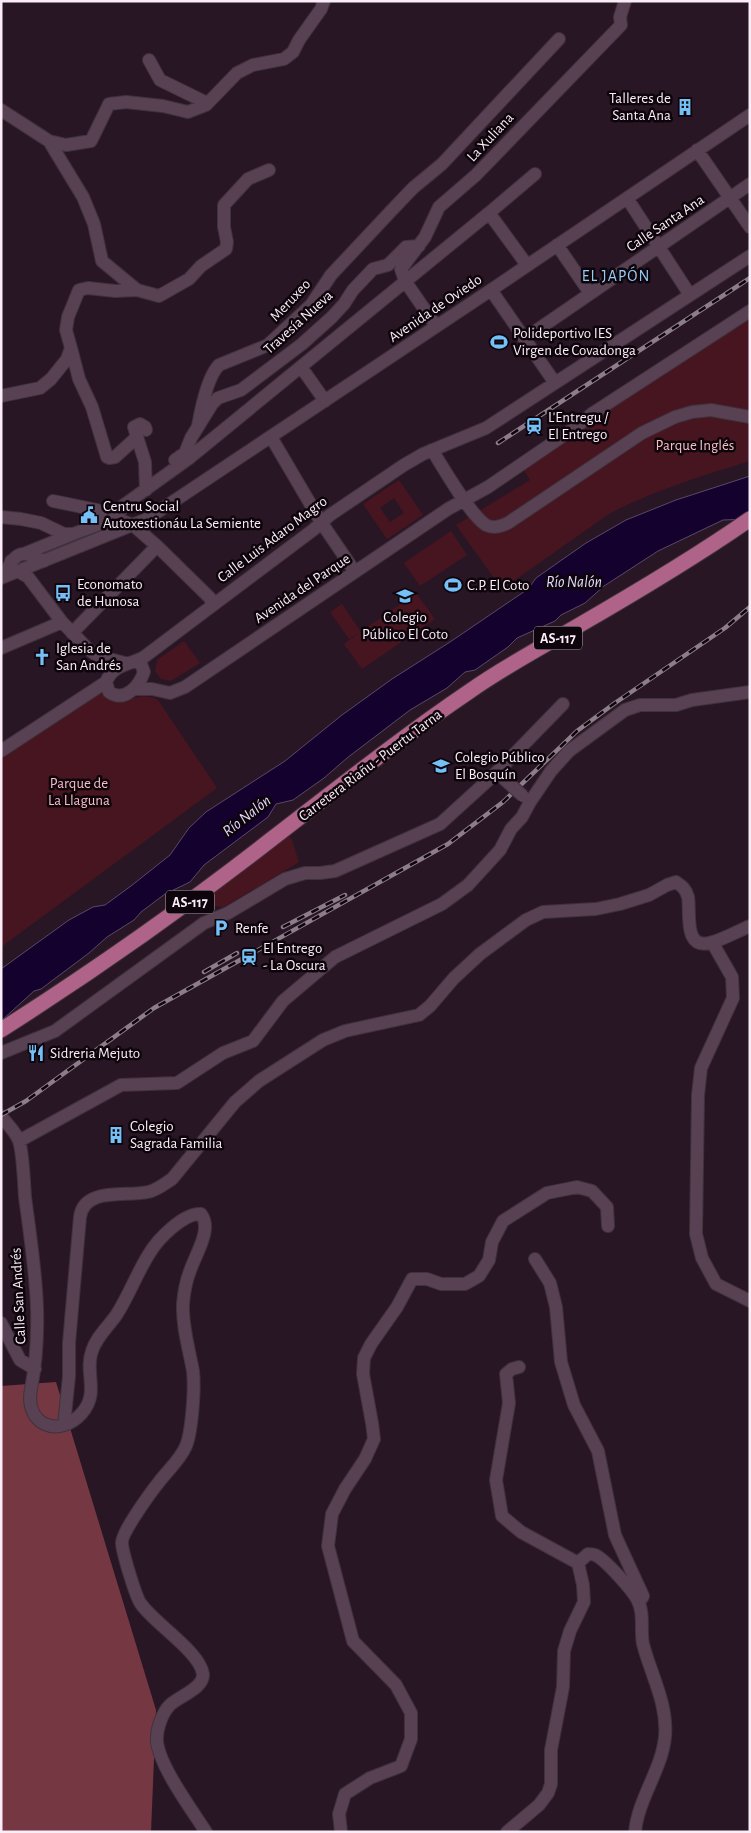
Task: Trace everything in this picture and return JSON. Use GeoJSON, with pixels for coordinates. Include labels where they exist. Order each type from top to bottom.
{"type":"FeatureCollection","features":[{"type":"Feature","properties":{"kind":"main road","name":"Carretera Riañu - Puertu Tarna"},"geometry":{"type":"LineString","coordinates":[[1,1030],[177,911],[370,762],[470,690],[714,544],[750,519]]}},
{"type":"Feature","properties":{"kind":"street"},"geometry":{"type":"LineString","coordinates":[[1,110],[49,141],[66,145],[91,140],[109,104],[126,102],[163,106],[188,112],[207,104],[237,73],[253,65],[284,59],[293,52],[299,40],[321,9],[324,1]]}},
{"type":"Feature","properties":{"kind":"street","name":"La Xuliana"},"geometry":{"type":"LineString","coordinates":[[405,281],[401,269],[425,237],[439,207],[476,175],[620,25],[620,17],[625,1]]}},
{"type":"Feature","properties":{"kind":"street","name":"La Xuliana"},"geometry":{"type":"LineString","coordinates":[[331,275],[413,188],[442,164],[560,39]]}},
{"type":"Feature","properties":{"kind":"street"},"geometry":{"type":"LineString","coordinates":[[149,60],[160,80],[207,104]]}},
{"type":"Feature","properties":{"kind":"street","name":"Avenida de Oviedo"},"geometry":{"type":"LineString","coordinates":[[14,567],[44,561],[135,525],[271,437],[750,115]]}},
{"type":"Feature","properties":{"kind":"street"},"geometry":{"type":"LineString","coordinates":[[49,141],[83,197],[94,224],[102,261],[137,290]]}},
{"type":"Feature","properties":{"kind":"street"},"geometry":{"type":"LineString","coordinates":[[697,150],[750,227]]}},
{"type":"Feature","properties":{"kind":"street"},"geometry":{"type":"LineString","coordinates":[[146,488],[142,433],[115,457],[107,457],[92,407],[79,379],[66,330],[68,317],[80,290],[88,288],[115,291],[137,290],[159,296],[189,279],[201,266],[226,249],[224,205],[248,179],[269,170]]}},
{"type":"Feature","properties":{"kind":"street"},"geometry":{"type":"LineString","coordinates":[[2,578],[14,567],[19,555],[111,520],[124,505],[188,459],[536,174]]}},
{"type":"Feature","properties":{"kind":"street","name":"Calle Santa Ana"},"geometry":{"type":"LineString","coordinates":[[524,339],[750,184]]}},
{"type":"Feature","properties":{"kind":"street"},"geometry":{"type":"LineString","coordinates":[[628,198],[690,294]]}},
{"type":"Feature","properties":{"kind":"street"},"geometry":{"type":"LineString","coordinates":[[489,213],[527,265]]}},
{"type":"Feature","properties":{"kind":"street"},"geometry":{"type":"LineString","coordinates":[[557,245],[590,293]]}},
{"type":"Feature","properties":{"kind":"street","name":"Travesía Nueva"},"geometry":{"type":"LineString","coordinates":[[198,426],[218,398],[240,390],[302,344],[332,317],[373,269],[388,265],[406,247],[419,246]]}},
{"type":"Feature","properties":{"kind":"street","name":"Calle Luis Adaro Magro"},"geometry":{"type":"LineString","coordinates":[[1,751],[105,686],[112,672],[138,663],[361,493],[428,452],[486,428],[750,256]]}},
{"type":"Feature","properties":{"kind":"street","name":"Meruxeo"},"geometry":{"type":"LineString","coordinates":[[198,426],[204,398],[214,371],[219,365],[268,346],[311,304],[331,275]]}},
{"type":"Feature","properties":{"kind":"street"},"geometry":{"type":"LineString","coordinates":[[405,281],[436,326]]}},
{"type":"Feature","properties":{"kind":"street"},"geometry":{"type":"LineString","coordinates":[[490,290],[555,383]]}},
{"type":"Feature","properties":{"kind":"street","name":"Avenida del Parque"},"geometry":{"type":"LineString","coordinates":[[105,686],[115,695],[122,695],[134,689],[156,689],[170,693],[184,687],[448,509],[488,488],[576,427],[593,413],[750,311]]}},
{"type":"Feature","properties":{"kind":"street"},"geometry":{"type":"LineString","coordinates":[[1,396],[40,388],[51,380],[66,359],[71,348]]}},
{"type":"Feature","properties":{"kind":"street"},"geometry":{"type":"LineString","coordinates":[[301,368],[324,401]]}},
{"type":"Feature","properties":{"kind":"street"},"geometry":{"type":"LineString","coordinates":[[428,452],[485,524],[492,527],[500,527],[642,433],[668,421],[692,412],[710,410],[750,417]]}},
{"type":"Feature","properties":{"kind":"street"},"geometry":{"type":"LineString","coordinates":[[146,488],[185,453],[198,426]]}},
{"type":"Feature","properties":{"kind":"street"},"geometry":{"type":"LineString","coordinates":[[271,437],[321,522],[354,572]]}},
{"type":"Feature","properties":{"kind":"street"},"geometry":{"type":"LineString","coordinates":[[53,500],[97,510],[111,520],[135,525],[210,598],[212,605]]}},
{"type":"Feature","properties":{"kind":"street"},"geometry":{"type":"LineString","coordinates":[[1,518],[41,523],[64,534],[73,534]]}},
{"type":"Feature","properties":{"kind":"street"},"geometry":{"type":"LineString","coordinates":[[72,633],[157,546]]}},
{"type":"Feature","properties":{"kind":"street"},"geometry":{"type":"LineString","coordinates":[[26,553],[30,553],[44,561]]}},
{"type":"Feature","properties":{"kind":"street"},"geometry":{"type":"LineString","coordinates":[[14,567],[28,578],[62,622],[88,649],[98,656],[138,663]]}},
{"type":"Feature","properties":{"kind":"street"},"geometry":{"type":"LineString","coordinates":[[1,648],[62,622]]}},
{"type":"Feature","properties":{"kind":"street"},"geometry":{"type":"LineString","coordinates":[[98,656],[105,686]]}},
{"type":"Feature","properties":{"kind":"street"},"geometry":{"type":"LineString","coordinates":[[138,663],[147,679],[156,689]]}},
{"type":"Feature","properties":{"kind":"street"},"geometry":{"type":"LineString","coordinates":[[134,689],[140,681],[138,663]]}},
{"type":"Feature","properties":{"kind":"street"},"geometry":{"type":"LineString","coordinates":[[19,1141],[121,1086],[177,1083],[223,1053],[253,1041],[283,1000],[335,957],[442,904],[468,885],[500,850],[511,829],[522,817],[526,799],[551,771],[569,751],[625,710],[640,705],[676,705],[692,700],[750,692]]}},
{"type":"Feature","properties":{"kind":"street"},"geometry":{"type":"LineString","coordinates":[[1,1053],[56,1031],[204,923],[228,913],[284,878],[304,873],[335,871],[440,824],[499,776],[563,704]]}},
{"type":"Feature","properties":{"kind":"street"},"geometry":{"type":"LineString","coordinates":[[499,776],[526,799]]}},
{"type":"Feature","properties":{"kind":"street"},"geometry":{"type":"LineString","coordinates":[[64,1425],[81,1208],[89,1200],[99,1196],[150,1191],[161,1186],[172,1179],[235,1102],[259,1081],[323,1040],[345,1031],[419,1015],[480,954],[526,920],[543,912],[596,909],[620,904],[649,895],[676,882],[684,888],[688,897],[689,929],[701,943],[712,942],[750,926]]}},
{"type":"Feature","properties":{"kind":"street"},"geometry":{"type":"LineString","coordinates":[[712,942],[732,977],[733,998],[701,1068],[698,1095],[696,1234],[702,1258],[716,1284],[750,1301]]}},
{"type":"Feature","properties":{"kind":"street","name":"Calle San Andrés"},"geometry":{"type":"LineString","coordinates":[[1,1116],[19,1141],[37,1294],[38,1335],[30,1403],[34,1416],[46,1425],[53,1427],[64,1425]]}},
{"type":"Feature","properties":{"kind":"street"},"geometry":{"type":"LineString","coordinates":[[341,1832],[339,1814],[345,1794],[370,1778],[401,1766],[411,1738],[411,1712],[396,1685],[353,1641],[328,1546],[332,1514],[345,1489],[365,1459],[374,1439],[362,1374],[364,1358],[397,1307],[412,1279],[427,1279],[441,1284],[466,1284],[480,1276],[489,1260],[492,1242],[503,1221],[547,1193],[577,1187],[592,1191],[607,1207],[608,1226]]}},
{"type":"Feature","properties":{"kind":"street"},"geometry":{"type":"LineString","coordinates":[[64,1425],[82,1413],[90,1401],[92,1393],[91,1353],[94,1345],[117,1315],[149,1254],[182,1219],[195,1213],[201,1214],[205,1225],[204,1234],[187,1279],[183,1304],[183,1316],[193,1374],[190,1432],[183,1454],[158,1482],[124,1533],[122,1544],[133,1587],[140,1604],[194,1657],[203,1673],[198,1686],[171,1704],[166,1710],[159,1728],[157,1742],[168,1770],[206,1832]]}},
{"type":"Feature","properties":{"kind":"street"},"geometry":{"type":"LineString","coordinates":[[535,1260],[550,1282],[556,1307],[561,1362],[574,1405],[598,1452],[615,1535],[643,1596],[638,1600]]}},
{"type":"Feature","properties":{"kind":"street"},"geometry":{"type":"LineString","coordinates":[[1,1323],[20,1360],[35,1369]]}},
{"type":"Feature","properties":{"kind":"street"},"geometry":{"type":"LineString","coordinates":[[507,1832],[539,1805],[548,1793],[551,1784],[551,1750],[563,1687],[564,1651],[570,1631],[584,1602],[583,1585],[578,1563],[521,1532],[502,1516],[496,1480],[509,1403],[506,1374],[512,1369],[519,1367]]}},
{"type":"Feature","properties":{"kind":"street"},"geometry":{"type":"LineString","coordinates":[[578,1563],[588,1554],[595,1555],[630,1588],[638,1600],[642,1615],[644,1645],[662,1704],[666,1734],[663,1749],[641,1807],[635,1832]]}},
{"type":"Feature","properties":{"kind":"green space","name":"Parque Inglés"},"geometry":{"type":"Polygon","coordinates":[[[750,319],[750,461],[696,478],[626,505],[609,514],[502,589],[456,525],[530,480],[521,465],[732,323],[736,329],[750,319]]]}},
{"type":"Feature","properties":{"kind":"green space"},"geometry":{"type":"Polygon","coordinates":[[[399,480],[423,515],[387,539],[363,504],[399,480]],[[394,498],[380,508],[390,522],[404,513],[394,498]]]}},
{"type":"Feature","properties":{"kind":"green space"},"geometry":{"type":"Polygon","coordinates":[[[451,531],[467,555],[420,586],[404,563],[451,531]]]}},
{"type":"Feature","properties":{"kind":"green space"},"geometry":{"type":"Polygon","coordinates":[[[416,593],[435,619],[362,669],[344,644],[359,633],[349,639],[330,612],[342,604],[361,632],[416,593]]]}},
{"type":"Feature","properties":{"kind":"green space"},"geometry":{"type":"Polygon","coordinates":[[[184,641],[200,663],[171,681],[161,679],[155,671],[157,660],[184,641]]]}},
{"type":"Feature","properties":{"kind":"green space","name":"Parque de La Llaguna"},"geometry":{"type":"Polygon","coordinates":[[[97,689],[107,698],[115,701],[122,702],[141,697],[158,700],[217,788],[1,947],[1,751],[97,689]]]}},
{"type":"Feature","properties":{"kind":"green space"},"geometry":{"type":"Polygon","coordinates":[[[289,836],[299,862],[224,907],[197,904],[289,836]]]}},
{"type":"Feature","properties":{"kind":"shaded area"},"geometry":{"type":"Polygon","coordinates":[[[56,1382],[156,1710],[151,1832],[1,1832],[1,1386],[56,1382]]]}},
{"type":"Feature","properties":{"kind":"water","name":"Río Nalón"},"geometry":{"type":"Polygon","coordinates":[[[750,476],[750,519],[723,520],[658,551],[604,586],[585,603],[561,615],[555,621],[517,638],[508,647],[475,670],[465,672],[447,688],[410,710],[293,800],[276,804],[268,817],[204,865],[190,882],[165,894],[141,912],[134,920],[107,937],[41,989],[34,991],[1,1021],[1,969],[69,920],[93,907],[105,905],[131,886],[170,855],[189,828],[206,812],[285,761],[342,715],[392,679],[528,589],[536,578],[586,543],[626,520],[676,500],[750,476]]]}},
{"type":"Feature","properties":{"kind":"railway"},"geometry":{"type":"LineString","coordinates":[[498,443],[750,278]]}},
{"type":"Feature","properties":{"kind":"railway"},"geometry":{"type":"LineString","coordinates":[[1,1115],[26,1101],[154,1008],[448,844],[503,802],[577,731],[725,628],[750,607]]}},
{"type":"Feature","properties":{"kind":"railway"},"geometry":{"type":"LineString","coordinates":[[283,927],[345,895]]}},
{"type":"Feature","properties":{"kind":"railway"},"geometry":{"type":"LineString","coordinates":[[204,972],[237,953]]}},
{"type":"Feature","properties":{"kind":"place","name":"Talleres de Santa Ana"},"geometry":{"type":"Point","coordinates":[685,107]}},
{"type":"Feature","properties":{"kind":"place","name":"Polideportivo IES Virgen de Covadonga"},"geometry":{"type":"Point","coordinates":[499,342]}},
{"type":"Feature","properties":{"kind":"place","name":"L'Entregu / El Entrego"},"geometry":{"type":"Point","coordinates":[534,426]}},
{"type":"Feature","properties":{"kind":"place","name":"Centru Social Autoxestionáu La Semiente"},"geometry":{"type":"Point","coordinates":[89,515]}},
{"type":"Feature","properties":{"kind":"place","name":"C.P. El Coto"},"geometry":{"type":"Point","coordinates":[453,585]}},
{"type":"Feature","properties":{"kind":"place","name":"Economato de Hunosa"},"geometry":{"type":"Point","coordinates":[63,593]}},
{"type":"Feature","properties":{"kind":"place","name":"Colegio Público El Coto"},"geometry":{"type":"Point","coordinates":[405,596]}},
{"type":"Feature","properties":{"kind":"place","name":"Iglesia de San Andrés"},"geometry":{"type":"Point","coordinates":[42,657]}},
{"type":"Feature","properties":{"kind":"place","name":"Colegio Público El Bosquín"},"geometry":{"type":"Point","coordinates":[441,766]}},
{"type":"Feature","properties":{"kind":"place","name":"Renfe"},"geometry":{"type":"Point","coordinates":[221,928]}},
{"type":"Feature","properties":{"kind":"place","name":"El Entrego - La Oscura"},"geometry":{"type":"Point","coordinates":[249,957]}},
{"type":"Feature","properties":{"kind":"place","name":"Sidreria Mejuto"},"geometry":{"type":"Point","coordinates":[36,1053]}},
{"type":"Feature","properties":{"kind":"place","name":"Colegio Sagrada Familia"},"geometry":{"type":"Point","coordinates":[116,1135]}},
{"type":"Feature","properties":{"kind":"district","name":"EL JAPÓN"},"geometry":{"type":"Point","coordinates":[616,275]}}]}
